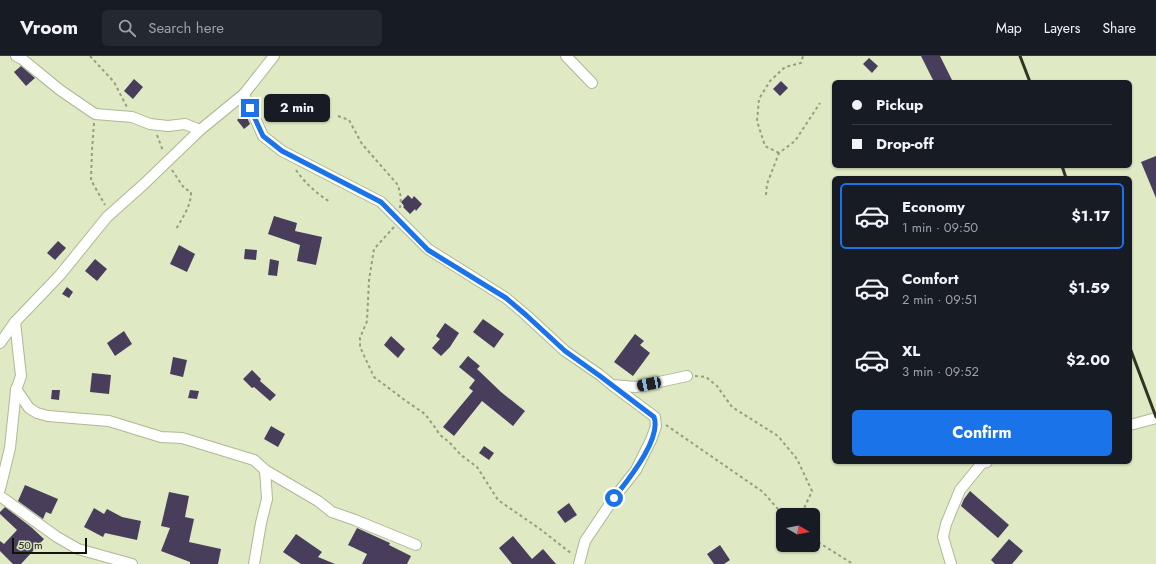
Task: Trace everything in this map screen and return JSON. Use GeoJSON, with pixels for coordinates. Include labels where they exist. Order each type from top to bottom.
{"type":"FeatureCollection","features":[{"type":"Feature","properties":{"kind":"street"},"geometry":{"type":"LineString","coordinates":[[16,56],[22,59],[60,90],[95,114],[132,117],[150,124],[168,126],[185,124],[200,130]]}},
{"type":"Feature","properties":{"kind":"street"},"geometry":{"type":"LineString","coordinates":[[0,343],[15,322],[60,275],[107,217],[200,130],[244,94],[274,56]]}},
{"type":"Feature","properties":{"kind":"street"},"geometry":{"type":"LineString","coordinates":[[566,56],[592,83]]}},
{"type":"Feature","properties":{"kind":"street"},"geometry":{"type":"LineString","coordinates":[[244,94],[263,136],[282,151],[381,202],[428,250],[506,298],[565,351],[654,417],[656,426],[652,440],[636,470],[614,498],[585,541],[579,562]]}},
{"type":"Feature","properties":{"kind":"street"},"geometry":{"type":"LineString","coordinates":[[0,489],[10,448],[16,389],[21,376],[15,322]]}},
{"type":"Feature","properties":{"kind":"street"},"geometry":{"type":"LineString","coordinates":[[612,385],[636,386],[687,376]]}},
{"type":"Feature","properties":{"kind":"street"},"geometry":{"type":"LineString","coordinates":[[16,389],[29,408],[37,413],[48,416],[109,421],[161,437],[182,438],[254,460],[265,470],[318,500],[332,512],[416,545]]}},
{"type":"Feature","properties":{"kind":"street"},"geometry":{"type":"LineString","coordinates":[[1132,424],[1156,418]]}},
{"type":"Feature","properties":{"kind":"street"},"geometry":{"type":"LineString","coordinates":[[951,564],[943,537],[946,524],[960,490],[981,464]]}},
{"type":"Feature","properties":{"kind":"street"},"geometry":{"type":"LineString","coordinates":[[254,564],[261,523],[268,499],[265,470]]}},
{"type":"Feature","properties":{"kind":"street"},"geometry":{"type":"LineString","coordinates":[[0,496],[57,537],[78,549],[132,564]]}},
{"type":"Feature","properties":{"kind":"path"},"geometry":{"type":"LineString","coordinates":[[90,56],[114,82],[132,117]]}},
{"type":"Feature","properties":{"kind":"path"},"geometry":{"type":"LineString","coordinates":[[779,153],[765,146],[758,121],[759,99],[770,81],[785,67],[801,63],[803,56]]}},
{"type":"Feature","properties":{"kind":"path"},"geometry":{"type":"LineString","coordinates":[[766,195],[767,184],[779,153],[795,141],[820,103]]}},
{"type":"Feature","properties":{"kind":"path"},"geometry":{"type":"LineString","coordinates":[[95,114],[91,180],[105,204],[107,217]]}},
{"type":"Feature","properties":{"kind":"path"},"geometry":{"type":"LineString","coordinates":[[338,116],[349,120],[362,144],[398,185],[401,198],[399,221],[374,249],[371,264],[367,321],[360,338],[360,347],[374,377],[426,414],[440,435],[461,455],[477,467],[498,500],[540,529],[579,562]]}},
{"type":"Feature","properties":{"kind":"path"},"geometry":{"type":"LineString","coordinates":[[150,124],[161,144],[167,162],[184,188],[191,192],[191,201],[176,229]]}},
{"type":"Feature","properties":{"kind":"path"},"geometry":{"type":"LineString","coordinates":[[295,169],[317,194],[330,202]]}},
{"type":"Feature","properties":{"kind":"path"},"geometry":{"type":"LineString","coordinates":[[687,376],[706,377],[717,386],[732,407],[778,436],[797,459],[812,491],[804,508]]}},
{"type":"Feature","properties":{"kind":"path"},"geometry":{"type":"LineString","coordinates":[[654,417],[763,492],[777,508]]}},
{"type":"Feature","properties":{"kind":"path"},"geometry":{"type":"LineString","coordinates":[[820,543],[853,564]]}},
{"type":"Feature","properties":{"kind":"building"},"geometry":{"type":"Polygon","coordinates":[[[921,56],[940,56],[952,80],[933,80],[921,56]]]}},
{"type":"Feature","properties":{"kind":"building"},"geometry":{"type":"Polygon","coordinates":[[[869,58],[878,66],[872,73],[863,64],[869,58]]]}},
{"type":"Feature","properties":{"kind":"building"},"geometry":{"type":"Polygon","coordinates":[[[21,66],[35,78],[26,86],[14,72],[21,66]]]}},
{"type":"Feature","properties":{"kind":"building"},"geometry":{"type":"Polygon","coordinates":[[[134,79],[143,87],[133,99],[124,91],[134,79]]]}},
{"type":"Feature","properties":{"kind":"building"},"geometry":{"type":"Polygon","coordinates":[[[781,81],[788,88],[780,96],[773,89],[781,81]]]}},
{"type":"Feature","properties":{"kind":"building"},"geometry":{"type":"Polygon","coordinates":[[[245,113],[250,124],[244,129],[237,120],[245,113]]]}},
{"type":"Feature","properties":{"kind":"building"},"geometry":{"type":"Polygon","coordinates":[[[1156,156],[1156,198],[1141,162],[1156,156]]]}},
{"type":"Feature","properties":{"kind":"building"},"geometry":{"type":"Polygon","coordinates":[[[408,195],[412,199],[414,196],[422,204],[416,211],[415,209],[410,214],[403,207],[404,206],[401,202],[408,195]]]}},
{"type":"Feature","properties":{"kind":"building"},"geometry":{"type":"Polygon","coordinates":[[[274,216],[297,223],[295,231],[322,237],[316,265],[297,261],[300,245],[268,234],[274,216]]]}},
{"type":"Feature","properties":{"kind":"building"},"geometry":{"type":"Polygon","coordinates":[[[58,241],[66,248],[55,260],[47,253],[58,241]]]}},
{"type":"Feature","properties":{"kind":"building"},"geometry":{"type":"Polygon","coordinates":[[[179,245],[195,254],[187,272],[170,264],[179,245]]]}},
{"type":"Feature","properties":{"kind":"building"},"geometry":{"type":"Polygon","coordinates":[[[245,249],[257,250],[256,260],[244,259],[245,249]]]}},
{"type":"Feature","properties":{"kind":"building"},"geometry":{"type":"Polygon","coordinates":[[[95,259],[107,269],[97,281],[85,271],[95,259]]]}},
{"type":"Feature","properties":{"kind":"building"},"geometry":{"type":"Polygon","coordinates":[[[270,259],[279,261],[277,276],[268,275],[270,259]]]}},
{"type":"Feature","properties":{"kind":"building"},"geometry":{"type":"Polygon","coordinates":[[[67,287],[73,292],[69,298],[62,294],[67,287]]]}},
{"type":"Feature","properties":{"kind":"building"},"geometry":{"type":"Polygon","coordinates":[[[483,319],[504,334],[494,348],[473,332],[483,319]]]}},
{"type":"Feature","properties":{"kind":"building"},"geometry":{"type":"Polygon","coordinates":[[[445,323],[459,333],[450,347],[441,356],[432,348],[440,339],[436,336],[445,323]]]}},
{"type":"Feature","properties":{"kind":"building"},"geometry":{"type":"Polygon","coordinates":[[[124,331],[132,344],[115,356],[107,343],[124,331]]]}},
{"type":"Feature","properties":{"kind":"building"},"geometry":{"type":"Polygon","coordinates":[[[635,334],[644,341],[640,345],[650,353],[633,376],[614,362],[635,334]]]}},
{"type":"Feature","properties":{"kind":"building"},"geometry":{"type":"Polygon","coordinates":[[[391,336],[405,349],[398,358],[384,345],[391,336]]]}},
{"type":"Feature","properties":{"kind":"building"},"geometry":{"type":"Polygon","coordinates":[[[468,356],[480,366],[477,369],[501,392],[525,411],[513,426],[482,401],[454,436],[443,427],[473,391],[469,388],[475,380],[459,367],[468,356]]]}},
{"type":"Feature","properties":{"kind":"building"},"geometry":{"type":"Polygon","coordinates":[[[173,357],[187,360],[183,377],[170,374],[173,357]]]}},
{"type":"Feature","properties":{"kind":"building"},"geometry":{"type":"Polygon","coordinates":[[[252,370],[261,379],[260,381],[276,395],[270,401],[254,387],[252,388],[243,379],[252,370]]]}},
{"type":"Feature","properties":{"kind":"building"},"geometry":{"type":"Polygon","coordinates":[[[92,373],[111,375],[109,394],[90,392],[92,373]]]}},
{"type":"Feature","properties":{"kind":"building"},"geometry":{"type":"Polygon","coordinates":[[[52,390],[60,390],[59,400],[51,399],[52,390]]]}},
{"type":"Feature","properties":{"kind":"building"},"geometry":{"type":"Polygon","coordinates":[[[190,390],[199,391],[197,399],[188,398],[190,390]]]}},
{"type":"Feature","properties":{"kind":"building"},"geometry":{"type":"Polygon","coordinates":[[[271,426],[285,434],[278,447],[264,439],[271,426]]]}},
{"type":"Feature","properties":{"kind":"building"},"geometry":{"type":"Polygon","coordinates":[[[484,446],[494,453],[489,460],[479,453],[484,446]]]}},
{"type":"Feature","properties":{"kind":"building"},"geometry":{"type":"Polygon","coordinates":[[[25,485],[58,499],[51,514],[46,512],[43,519],[18,501],[25,485]]]}},
{"type":"Feature","properties":{"kind":"building"},"geometry":{"type":"Polygon","coordinates":[[[970,491],[1009,525],[998,538],[961,506],[970,491]]]}},
{"type":"Feature","properties":{"kind":"building"},"geometry":{"type":"Polygon","coordinates":[[[169,492],[189,496],[185,517],[194,519],[189,542],[221,549],[218,564],[190,564],[190,562],[161,551],[170,528],[161,526],[169,492]]]}},
{"type":"Feature","properties":{"kind":"building"},"geometry":{"type":"Polygon","coordinates":[[[569,503],[577,515],[565,523],[557,512],[569,503]]]}},
{"type":"Feature","properties":{"kind":"building"},"geometry":{"type":"Polygon","coordinates":[[[5,507],[44,539],[21,564],[13,564],[0,551],[0,541],[4,544],[17,530],[0,514],[5,507]]]}},
{"type":"Feature","properties":{"kind":"building"},"geometry":{"type":"Polygon","coordinates":[[[94,508],[104,514],[107,509],[122,517],[141,521],[137,540],[105,533],[103,537],[84,527],[94,508]]]}},
{"type":"Feature","properties":{"kind":"building"},"geometry":{"type":"Polygon","coordinates":[[[357,528],[390,543],[389,545],[411,556],[407,564],[362,564],[367,554],[348,545],[357,528]]]}},
{"type":"Feature","properties":{"kind":"building"},"geometry":{"type":"Polygon","coordinates":[[[296,534],[322,552],[318,557],[335,564],[301,564],[283,552],[296,534]]]}},
{"type":"Feature","properties":{"kind":"building"},"geometry":{"type":"Polygon","coordinates":[[[513,536],[532,559],[543,549],[556,564],[512,564],[499,548],[513,536]]]}},
{"type":"Feature","properties":{"kind":"building"},"geometry":{"type":"Polygon","coordinates":[[[1009,539],[1023,551],[1012,564],[995,564],[991,560],[1009,539]]]}},
{"type":"Feature","properties":{"kind":"building"},"geometry":{"type":"Polygon","coordinates":[[[720,545],[730,560],[724,564],[714,564],[707,554],[720,545]]]}},
{"type":"Feature","properties":{"kind":"railway"},"geometry":{"type":"LineString","coordinates":[[1020,56],[1029,80]]}},
{"type":"Feature","properties":{"kind":"railway"},"geometry":{"type":"LineString","coordinates":[[1063,168],[1065,176]]}},
{"type":"Feature","properties":{"kind":"railway"},"geometry":{"type":"LineString","coordinates":[[1132,353],[1156,417]]}},
{"type":"Feature","properties":{"kind":"route"},"geometry":{"type":"LineString","coordinates":[[250,108],[263,136],[282,151],[381,202],[428,250],[506,298],[565,351],[654,417],[656,426],[652,440],[636,470],[614,498]]}}]}
